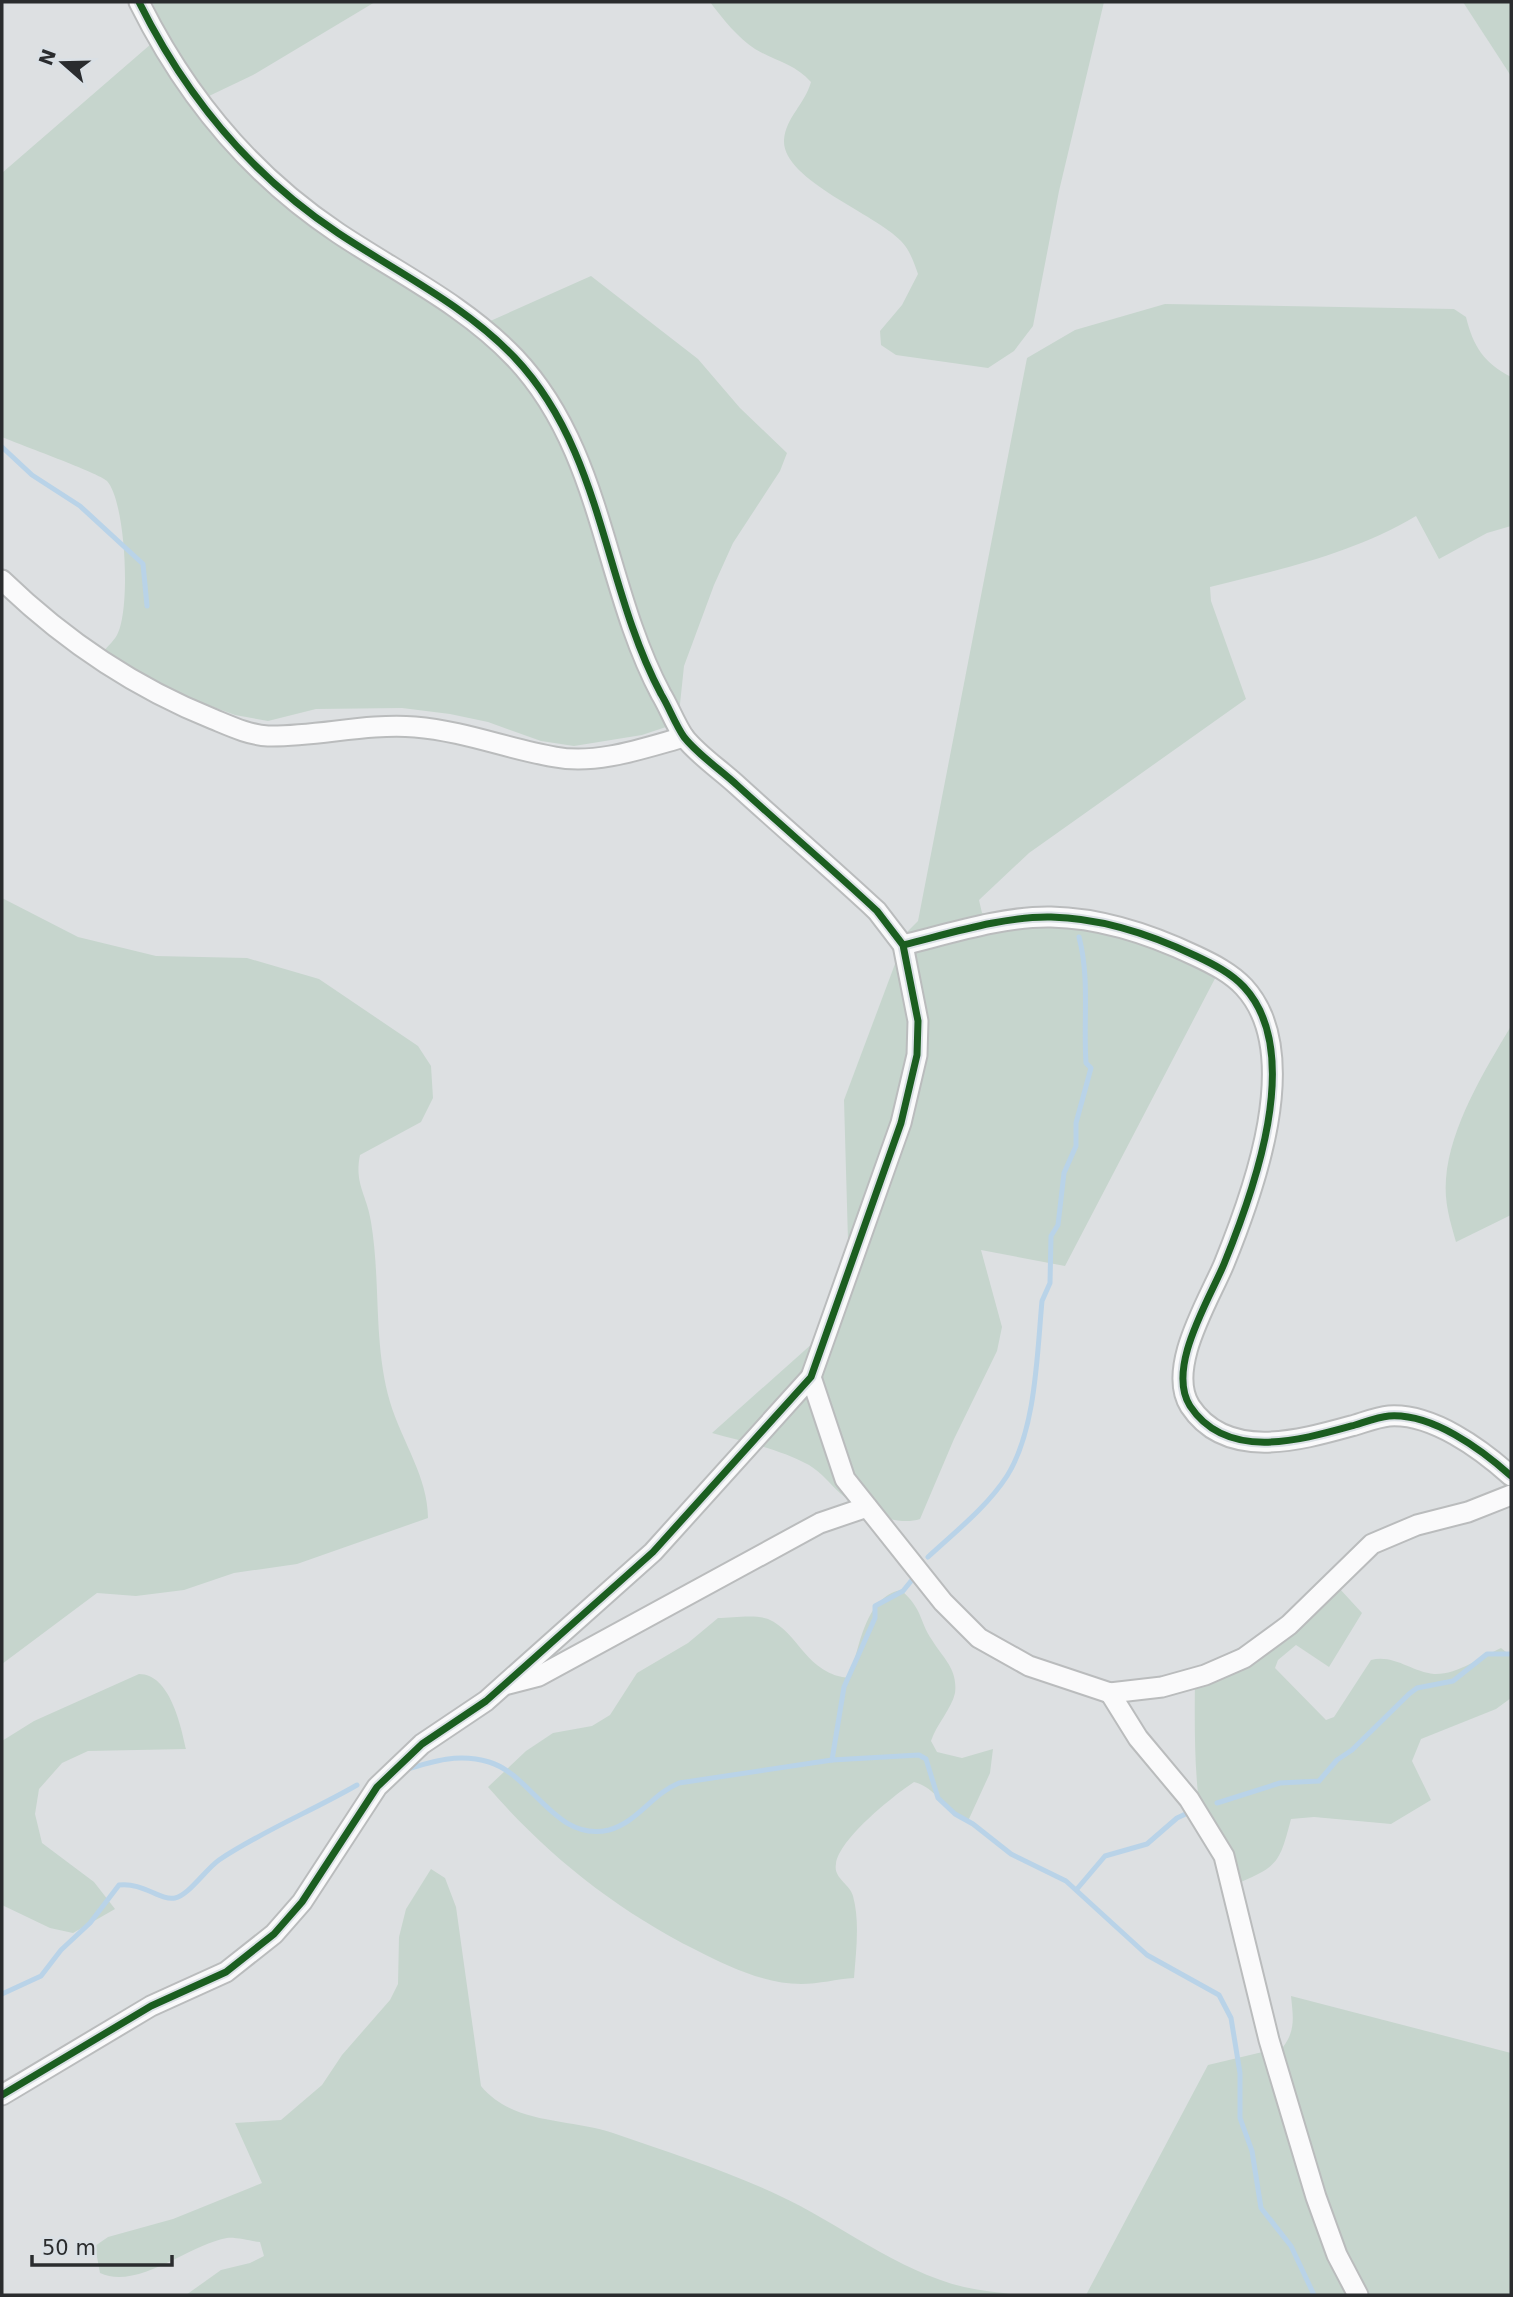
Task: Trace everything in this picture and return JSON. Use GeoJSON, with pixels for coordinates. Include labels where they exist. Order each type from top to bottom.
{"type":"FeatureCollection","features":[{"type":"Feature","properties":{"kind":"street"},"geometry":{"type":"LineString","coordinates":[[2,2095],[151,2006],[226,1972],[274,1934],[302,1902],[377,1787],[422,1744],[486,1701],[653,1552],[811,1377],[901,1123],[916,1055],[918,1021],[903,944],[877,911],[684,737],[650,673],[621,593],[588,479],[563,426],[537,383],[514,356],[476,323],[303,208],[237,149],[186,86],[139,2]]}},
{"type":"Feature","properties":{"kind":"street"},"geometry":{"type":"LineString","coordinates":[[2,580],[89,653],[124,676],[194,711],[265,736],[368,726],[416,727],[479,736],[555,758],[584,759],[632,751],[684,737]]}},
{"type":"Feature","properties":{"kind":"street"},"geometry":{"type":"LineString","coordinates":[[903,944],[987,925],[1050,917],[1101,924],[1169,943],[1218,966],[1245,987],[1263,1015],[1270,1040],[1273,1074],[1268,1110],[1256,1172],[1184,1360],[1183,1382],[1187,1402],[1200,1420],[1223,1436],[1257,1443],[1286,1442],[1390,1416],[1424,1423],[1458,1435],[1511,1476]]}},
{"type":"Feature","properties":{"kind":"street"},"geometry":{"type":"LineString","coordinates":[[811,1377],[845,1479],[922,1579],[979,1638],[1029,1667],[1110,1693],[1162,1687],[1205,1675],[1244,1658],[1289,1625],[1372,1544],[1417,1525],[1468,1512],[1511,1495]]}},
{"type":"Feature","properties":{"kind":"street"},"geometry":{"type":"LineString","coordinates":[[504,1685],[539,1676],[820,1523],[867,1507]]}},
{"type":"Feature","properties":{"kind":"street"},"geometry":{"type":"LineString","coordinates":[[1110,1693],[1138,1738],[1189,1799],[1224,1856],[1269,2040],[1316,2197],[1337,2255],[1358,2295]]}},
{"type":"Feature","properties":{"kind":"shaded area"},"geometry":{"type":"Polygon","coordinates":[[[152,2],[375,2],[253,75],[209,96],[230,128],[278,181],[488,322],[591,276],[698,359],[740,408],[787,453],[780,471],[733,543],[714,585],[684,666],[678,723],[642,735],[574,746],[541,741],[488,722],[402,708],[316,709],[268,721],[235,715],[170,691],[99,656],[117,635],[124,603],[122,532],[113,493],[107,481],[101,477],[2,437],[2,173],[166,31],[152,2]]]}},
{"type":"Feature","properties":{"kind":"shaded area"},"geometry":{"type":"Polygon","coordinates":[[[710,2],[1104,2],[1059,191],[1033,326],[1014,351],[988,368],[896,355],[881,345],[880,331],[902,305],[918,274],[909,252],[889,231],[832,195],[798,169],[787,155],[785,132],[811,82],[792,67],[748,44],[710,2]]]}},
{"type":"Feature","properties":{"kind":"shaded area"},"geometry":{"type":"Polygon","coordinates":[[[1463,2],[1511,2],[1511,76],[1463,2]]]}},
{"type":"Feature","properties":{"kind":"shaded area"},"geometry":{"type":"Polygon","coordinates":[[[1165,304],[1454,309],[1466,317],[1472,337],[1481,353],[1511,377],[1511,526],[1487,533],[1439,559],[1416,516],[1367,541],[1342,550],[1290,567],[1210,587],[1211,601],[1246,699],[1029,853],[979,900],[982,913],[996,915],[1043,910],[1221,967],[1065,1266],[981,1250],[1002,1327],[997,1351],[954,1439],[920,1519],[889,1519],[849,1500],[818,1472],[798,1459],[712,1433],[823,1334],[848,1241],[844,1100],[907,932],[918,921],[1027,358],[1075,330],[1165,304]]]}},
{"type":"Feature","properties":{"kind":"shaded area"},"geometry":{"type":"Polygon","coordinates":[[[2,898],[78,937],[156,956],[247,958],[319,979],[418,1046],[431,1066],[433,1098],[421,1122],[360,1155],[359,1165],[360,1182],[374,1245],[379,1335],[385,1380],[395,1417],[424,1488],[428,1518],[297,1564],[234,1573],[184,1590],[136,1596],[97,1593],[2,1664],[2,898]]]}},
{"type":"Feature","properties":{"kind":"shaded area"},"geometry":{"type":"Polygon","coordinates":[[[1511,1026],[1511,1215],[1456,1242],[1446,1196],[1446,1179],[1454,1139],[1470,1099],[1511,1026]]]}},
{"type":"Feature","properties":{"kind":"shaded area"},"geometry":{"type":"Polygon","coordinates":[[[1328,1576],[1362,1613],[1329,1667],[1296,1645],[1278,1660],[1275,1668],[1326,1720],[1334,1717],[1371,1660],[1379,1659],[1395,1661],[1426,1673],[1443,1674],[1460,1669],[1501,1648],[1511,1656],[1511,1698],[1496,1709],[1421,1739],[1412,1761],[1431,1800],[1391,1824],[1314,1817],[1291,1819],[1283,1846],[1274,1862],[1260,1873],[1234,1885],[1216,1865],[1202,1822],[1196,1770],[1195,1670],[1276,1629],[1328,1576]]]}},
{"type":"Feature","properties":{"kind":"shaded area"},"geometry":{"type":"Polygon","coordinates":[[[901,1590],[917,1610],[954,1677],[953,1699],[931,1741],[937,1752],[962,1758],[993,1749],[990,1773],[968,1821],[929,1789],[914,1782],[868,1819],[839,1854],[837,1873],[851,1892],[855,1906],[857,1937],[854,1978],[808,1984],[774,1981],[733,1968],[696,1950],[638,1917],[584,1879],[534,1835],[488,1787],[526,1751],[553,1733],[592,1726],[610,1715],[637,1673],[688,1643],[718,1618],[750,1616],[768,1619],[788,1633],[823,1669],[850,1678],[871,1613],[879,1602],[901,1590]]]}},
{"type":"Feature","properties":{"kind":"shaded area"},"geometry":{"type":"Polygon","coordinates":[[[139,1674],[150,1676],[159,1682],[166,1692],[177,1715],[186,1749],[88,1751],[62,1763],[39,1789],[35,1814],[42,1843],[94,1882],[115,1909],[73,1933],[50,1928],[2,1905],[2,1741],[34,1721],[139,1674]]]}},
{"type":"Feature","properties":{"kind":"shaded area"},"geometry":{"type":"Polygon","coordinates":[[[431,1869],[445,1878],[456,1907],[481,2086],[494,2099],[525,2114],[613,2133],[738,2177],[801,2206],[892,2258],[939,2280],[1016,2295],[186,2295],[221,2270],[250,2263],[264,2256],[260,2242],[231,2238],[212,2242],[130,2276],[115,2277],[100,2273],[95,2246],[108,2237],[173,2219],[262,2183],[235,2123],[281,2120],[322,2085],[342,2055],[390,2000],[398,1984],[399,1937],[406,1909],[431,1869]]]}},
{"type":"Feature","properties":{"kind":"shaded area"},"geometry":{"type":"Polygon","coordinates":[[[1291,1996],[1511,2053],[1511,2295],[1086,2295],[1208,2065],[1283,2047],[1292,2029],[1291,1996]]]}},
{"type":"Feature","properties":{"kind":"waterway"},"geometry":{"type":"LineString","coordinates":[[2,447],[32,475],[80,506],[143,564],[147,606]]}},
{"type":"Feature","properties":{"kind":"waterway"},"geometry":{"type":"LineString","coordinates":[[928,1557],[970,1519],[1007,1476],[1017,1457],[1030,1414],[1042,1301],[1050,1283],[1051,1236],[1058,1225],[1064,1173],[1076,1146],[1076,1123],[1091,1068],[1086,1063],[1085,984],[1079,937]]}},
{"type":"Feature","properties":{"kind":"waterway"},"geometry":{"type":"LineString","coordinates":[[832,1760],[844,1687],[875,1618],[875,1606],[903,1591],[916,1575]]}},
{"type":"Feature","properties":{"kind":"waterway"},"geometry":{"type":"LineString","coordinates":[[1217,1803],[1280,1783],[1319,1781],[1337,1760],[1352,1750],[1417,1688],[1453,1681],[1487,1654],[1511,1654]]}},
{"type":"Feature","properties":{"kind":"waterway"},"geometry":{"type":"LineString","coordinates":[[405,1770],[457,1758],[489,1762],[505,1769],[519,1780],[559,1818],[574,1827],[590,1831],[609,1830],[619,1826],[679,1783],[832,1760],[919,1755],[926,1759],[938,1798],[955,1814],[973,1824],[1011,1854],[1066,1881],[1147,1955],[1219,1995],[1231,2018],[1240,2073],[1240,2118],[1252,2151],[1261,2208],[1291,2246],[1314,2295]]}},
{"type":"Feature","properties":{"kind":"waterway"},"geometry":{"type":"LineString","coordinates":[[2,1994],[41,1976],[61,1950],[90,1923],[119,1885],[136,1886],[163,1897],[180,1896],[219,1860],[357,1785]]}},
{"type":"Feature","properties":{"kind":"waterway"},"geometry":{"type":"LineString","coordinates":[[1077,1889],[1105,1856],[1147,1844],[1177,1818],[1192,1811]]}},
{"type":"Feature","properties":{"kind":"cycle path"},"geometry":{"type":"LineString","coordinates":[[2,2095],[151,2006],[226,1972],[274,1934],[302,1902],[377,1787],[422,1744],[486,1701],[653,1552],[811,1377],[901,1123],[917,1055],[918,1021],[903,945],[877,911],[696,750],[678,727],[642,652],[626,609],[585,476],[567,434],[544,395],[515,358],[475,322],[306,210],[249,159],[199,101],[177,69],[139,2]]}},
{"type":"Feature","properties":{"kind":"cycle path"},"geometry":{"type":"LineString","coordinates":[[903,945],[1014,919],[1069,918],[1107,924],[1162,941],[1209,962],[1239,982],[1262,1015],[1271,1048],[1272,1085],[1268,1124],[1259,1163],[1236,1234],[1192,1334],[1186,1354],[1184,1390],[1190,1406],[1205,1424],[1224,1435],[1244,1441],[1289,1440],[1389,1416],[1422,1420],[1471,1444],[1511,1476]]}}]}
